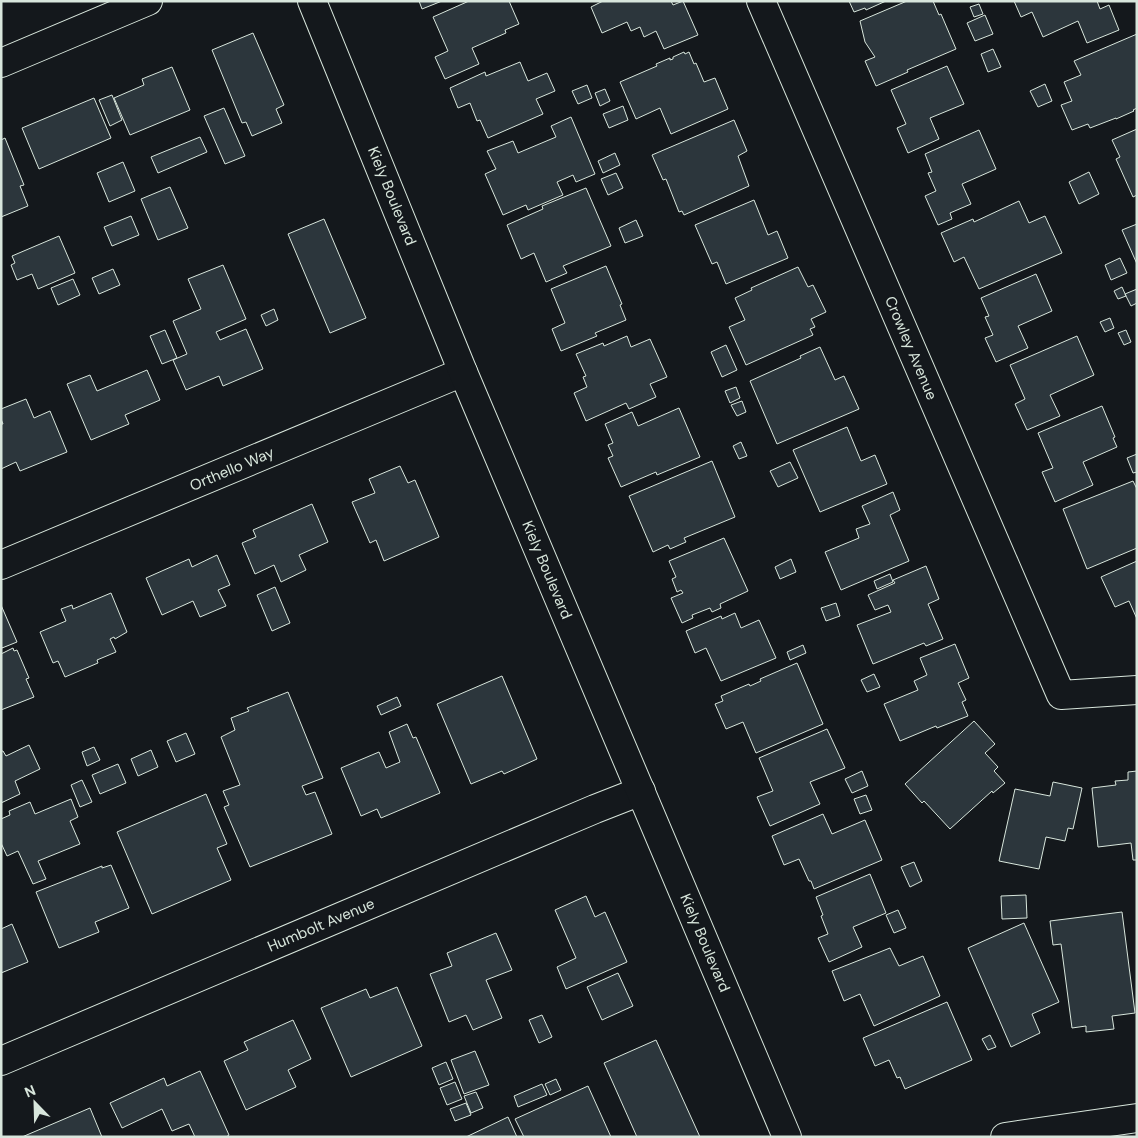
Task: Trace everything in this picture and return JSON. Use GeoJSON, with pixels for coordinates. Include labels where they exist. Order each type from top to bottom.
{"type":"FeatureCollection","features":[{"type":"Feature","properties":{"kind":"street"},"geometry":{"type":"LineString","coordinates":[[1,63],[148,1]]}},
{"type":"Feature","properties":{"kind":"street","name":"Kiely Boulevard"},"geometry":{"type":"LineString","coordinates":[[312,1],[462,372],[787,1137]]}},
{"type":"Feature","properties":{"kind":"street","name":"Crowley Avenue"},"geometry":{"type":"LineString","coordinates":[[761,1],[1061,695],[1137,690]]}},
{"type":"Feature","properties":{"kind":"street","name":"Orthello Way"},"geometry":{"type":"LineString","coordinates":[[1,565],[462,372]]}},
{"type":"Feature","properties":{"kind":"street","name":"Humbolt Avenue"},"geometry":{"type":"LineString","coordinates":[[1,1061],[641,791]]}},
{"type":"Feature","properties":{"kind":"street"},"geometry":{"type":"LineString","coordinates":[[1005,1137],[1137,1118]]}},
{"type":"Feature","properties":{"kind":"building"},"geometry":{"type":"Polygon","coordinates":[[[419,1],[442,1],[422,9],[419,1]]]}},
{"type":"Feature","properties":{"kind":"building"},"geometry":{"type":"Polygon","coordinates":[[[469,1],[509,1],[519,24],[505,30],[506,33],[472,48],[479,64],[445,79],[435,57],[448,51],[433,17],[469,1]]]}},
{"type":"Feature","properties":{"kind":"building"},"geometry":{"type":"Polygon","coordinates":[[[603,1],[671,1],[673,5],[683,1],[698,35],[664,49],[656,31],[644,37],[640,27],[631,31],[627,22],[602,33],[591,7],[603,1]]]}},
{"type":"Feature","properties":{"kind":"building"},"geometry":{"type":"Polygon","coordinates":[[[849,1],[886,1],[866,10],[865,8],[854,12],[849,1]]]}},
{"type":"Feature","properties":{"kind":"building"},"geometry":{"type":"Polygon","coordinates":[[[907,1],[933,1],[939,15],[941,14],[956,49],[907,70],[908,72],[876,86],[865,61],[875,57],[865,42],[860,21],[907,1]]]}},
{"type":"Feature","properties":{"kind":"building"},"geometry":{"type":"Polygon","coordinates":[[[1014,1],[1097,1],[1100,9],[1109,5],[1119,30],[1087,43],[1078,21],[1043,37],[1032,12],[1021,17],[1014,1]]]}},
{"type":"Feature","properties":{"kind":"building"},"geometry":{"type":"Polygon","coordinates":[[[979,4],[983,14],[974,17],[970,7],[979,4]]]}},
{"type":"Feature","properties":{"kind":"building"},"geometry":{"type":"Polygon","coordinates":[[[985,15],[993,34],[975,41],[967,23],[985,15]]]}},
{"type":"Feature","properties":{"kind":"building"},"geometry":{"type":"Polygon","coordinates":[[[253,33],[284,105],[276,109],[282,123],[252,136],[246,122],[242,123],[212,50],[253,33]]]}},
{"type":"Feature","properties":{"kind":"building"},"geometry":{"type":"Polygon","coordinates":[[[1137,34],[1137,108],[1116,119],[1090,128],[1088,124],[1072,130],[1061,105],[1072,101],[1064,82],[1081,75],[1074,61],[1137,34]]]}},
{"type":"Feature","properties":{"kind":"building"},"geometry":{"type":"Polygon","coordinates":[[[993,49],[1001,67],[988,72],[981,54],[993,49]]]}},
{"type":"Feature","properties":{"kind":"building"},"geometry":{"type":"Polygon","coordinates":[[[684,52],[685,54],[689,52],[704,82],[715,78],[728,109],[671,134],[660,108],[636,119],[620,82],[657,66],[656,64],[670,58],[670,60],[673,59],[673,57],[684,52]]]}},
{"type":"Feature","properties":{"kind":"building"},"geometry":{"type":"Polygon","coordinates":[[[520,62],[528,81],[547,73],[555,91],[536,99],[543,114],[488,138],[480,120],[477,121],[470,103],[458,108],[450,88],[485,72],[486,76],[520,62]]]}},
{"type":"Feature","properties":{"kind":"building"},"geometry":{"type":"Polygon","coordinates":[[[947,66],[964,104],[930,118],[939,139],[908,153],[897,128],[906,124],[891,90],[947,66]]]}},
{"type":"Feature","properties":{"kind":"building"},"geometry":{"type":"Polygon","coordinates":[[[172,67],[190,110],[130,135],[114,98],[144,85],[142,79],[172,67]]]}},
{"type":"Feature","properties":{"kind":"building"},"geometry":{"type":"Polygon","coordinates":[[[1045,84],[1052,101],[1038,107],[1030,91],[1045,84]]]}},
{"type":"Feature","properties":{"kind":"building"},"geometry":{"type":"Polygon","coordinates":[[[587,85],[592,98],[578,104],[572,91],[587,85]]]}},
{"type":"Feature","properties":{"kind":"building"},"geometry":{"type":"Polygon","coordinates":[[[605,89],[610,101],[600,106],[595,93],[605,89]]]}},
{"type":"Feature","properties":{"kind":"building"},"geometry":{"type":"Polygon","coordinates":[[[112,95],[122,120],[110,126],[99,100],[112,95]]]}},
{"type":"Feature","properties":{"kind":"building"},"geometry":{"type":"Polygon","coordinates":[[[94,98],[111,138],[39,169],[22,128],[94,98]]]}},
{"type":"Feature","properties":{"kind":"building"},"geometry":{"type":"Polygon","coordinates":[[[623,106],[628,120],[609,128],[603,114],[623,106]]]}},
{"type":"Feature","properties":{"kind":"building"},"geometry":{"type":"Polygon","coordinates":[[[224,108],[245,156],[225,164],[204,116],[224,108]]]}},
{"type":"Feature","properties":{"kind":"building"},"geometry":{"type":"Polygon","coordinates":[[[571,117],[595,174],[576,182],[573,175],[557,182],[563,195],[528,210],[526,205],[503,215],[485,174],[496,169],[487,151],[513,141],[518,153],[556,137],[551,126],[571,117]]]}},
{"type":"Feature","properties":{"kind":"building"},"geometry":{"type":"Polygon","coordinates":[[[734,120],[747,151],[738,156],[749,186],[684,215],[682,211],[679,212],[666,179],[663,180],[652,155],[734,120]]]}},
{"type":"Feature","properties":{"kind":"building"},"geometry":{"type":"Polygon","coordinates":[[[1137,129],[1137,195],[1133,197],[1116,159],[1120,157],[1112,140],[1137,129]]]}},
{"type":"Feature","properties":{"kind":"building"},"geometry":{"type":"Polygon","coordinates":[[[979,130],[996,169],[962,184],[971,204],[950,213],[952,219],[938,225],[925,196],[936,191],[928,173],[932,172],[925,154],[979,130]]]}},
{"type":"Feature","properties":{"kind":"building"},"geometry":{"type":"Polygon","coordinates":[[[200,137],[207,152],[158,173],[151,157],[200,137]]]}},
{"type":"Feature","properties":{"kind":"building"},"geometry":{"type":"Polygon","coordinates":[[[5,138],[24,185],[20,186],[28,206],[1,217],[1,140],[5,138]]]}},
{"type":"Feature","properties":{"kind":"building"},"geometry":{"type":"Polygon","coordinates":[[[615,153],[620,165],[603,173],[598,161],[615,153]]]}},
{"type":"Feature","properties":{"kind":"building"},"geometry":{"type":"Polygon","coordinates":[[[123,162],[135,191],[109,202],[97,173],[123,162]]]}},
{"type":"Feature","properties":{"kind":"building"},"geometry":{"type":"Polygon","coordinates":[[[1089,172],[1099,194],[1079,204],[1069,182],[1089,172]]]}},
{"type":"Feature","properties":{"kind":"building"},"geometry":{"type":"Polygon","coordinates":[[[616,173],[623,188],[608,195],[601,179],[616,173]]]}},
{"type":"Feature","properties":{"kind":"building"},"geometry":{"type":"Polygon","coordinates":[[[170,187],[188,228],[158,240],[141,199],[170,187]]]}},
{"type":"Feature","properties":{"kind":"building"},"geometry":{"type":"Polygon","coordinates":[[[586,188],[611,246],[563,266],[567,273],[546,282],[534,253],[521,259],[507,225],[543,209],[542,206],[586,188]]]}},
{"type":"Feature","properties":{"kind":"building"},"geometry":{"type":"Polygon","coordinates":[[[754,200],[768,235],[777,231],[788,258],[726,284],[717,262],[712,264],[695,225],[754,200]]]}},
{"type":"Feature","properties":{"kind":"building"},"geometry":{"type":"Polygon","coordinates":[[[1019,201],[1029,223],[1045,216],[1062,253],[979,289],[964,257],[954,262],[941,233],[973,219],[974,222],[1019,201]]]}},
{"type":"Feature","properties":{"kind":"building"},"geometry":{"type":"Polygon","coordinates":[[[131,216],[139,235],[112,246],[104,227],[131,216]]]}},
{"type":"Feature","properties":{"kind":"building"},"geometry":{"type":"Polygon","coordinates":[[[324,219],[366,318],[330,333],[288,234],[324,219]]]}},
{"type":"Feature","properties":{"kind":"building"},"geometry":{"type":"Polygon","coordinates":[[[636,220],[643,236],[625,243],[619,228],[636,220]]]}},
{"type":"Feature","properties":{"kind":"building"},"geometry":{"type":"Polygon","coordinates":[[[1137,224],[1137,264],[1122,230],[1137,224]]]}},
{"type":"Feature","properties":{"kind":"building"},"geometry":{"type":"Polygon","coordinates":[[[59,236],[75,273],[38,289],[32,274],[17,280],[11,265],[15,263],[12,256],[59,236]]]}},
{"type":"Feature","properties":{"kind":"building"},"geometry":{"type":"Polygon","coordinates":[[[1120,258],[1127,273],[1111,280],[1105,265],[1120,258]]]}},
{"type":"Feature","properties":{"kind":"building"},"geometry":{"type":"Polygon","coordinates":[[[223,265],[246,319],[216,332],[220,340],[246,329],[263,369],[223,386],[219,376],[186,390],[173,360],[187,354],[173,321],[201,309],[188,279],[223,265]]]}},
{"type":"Feature","properties":{"kind":"building"},"geometry":{"type":"Polygon","coordinates":[[[606,266],[622,304],[620,305],[626,320],[595,333],[597,336],[561,351],[552,329],[565,323],[551,289],[606,266]]]}},
{"type":"Feature","properties":{"kind":"building"},"geometry":{"type":"Polygon","coordinates":[[[798,267],[808,287],[813,285],[826,312],[811,319],[815,327],[810,329],[813,335],[746,365],[729,327],[745,320],[735,298],[752,290],[751,288],[798,267]]]}},
{"type":"Feature","properties":{"kind":"building"},"geometry":{"type":"Polygon","coordinates":[[[113,269],[120,285],[99,294],[92,278],[113,269]]]}},
{"type":"Feature","properties":{"kind":"building"},"geometry":{"type":"Polygon","coordinates":[[[1036,274],[1052,311],[1018,326],[1028,348],[996,362],[985,338],[993,335],[985,317],[989,316],[981,298],[1036,274]]]}},
{"type":"Feature","properties":{"kind":"building"},"geometry":{"type":"Polygon","coordinates":[[[73,279],[80,295],[58,305],[51,288],[73,279]]]}},
{"type":"Feature","properties":{"kind":"building"},"geometry":{"type":"Polygon","coordinates":[[[1122,287],[1126,296],[1118,299],[1114,291],[1122,287]]]}},
{"type":"Feature","properties":{"kind":"building"},"geometry":{"type":"Polygon","coordinates":[[[1137,289],[1137,303],[1131,306],[1125,294],[1137,289]]]}},
{"type":"Feature","properties":{"kind":"building"},"geometry":{"type":"Polygon","coordinates":[[[274,309],[278,320],[266,326],[261,315],[274,309]]]}},
{"type":"Feature","properties":{"kind":"building"},"geometry":{"type":"Polygon","coordinates":[[[1110,318],[1114,328],[1105,332],[1100,322],[1110,318]]]}},
{"type":"Feature","properties":{"kind":"building"},"geometry":{"type":"Polygon","coordinates":[[[165,330],[177,358],[162,364],[150,336],[165,330]]]}},
{"type":"Feature","properties":{"kind":"building"},"geometry":{"type":"Polygon","coordinates":[[[1126,330],[1131,342],[1124,345],[1118,333],[1126,330]]]}},
{"type":"Feature","properties":{"kind":"building"},"geometry":{"type":"Polygon","coordinates":[[[627,336],[631,347],[650,339],[667,377],[650,384],[656,397],[629,409],[626,403],[586,421],[574,393],[587,387],[583,377],[586,376],[576,354],[603,343],[604,346],[627,336]]]}},
{"type":"Feature","properties":{"kind":"building"},"geometry":{"type":"Polygon","coordinates":[[[1077,336],[1094,375],[1050,395],[1060,416],[1027,430],[1015,404],[1025,399],[1010,365],[1077,336]]]}},
{"type":"Feature","properties":{"kind":"building"},"geometry":{"type":"Polygon","coordinates":[[[726,345],[737,370],[722,377],[711,352],[726,345]]]}},
{"type":"Feature","properties":{"kind":"building"},"geometry":{"type":"Polygon","coordinates":[[[820,347],[835,380],[844,376],[859,409],[777,444],[750,381],[801,358],[800,356],[820,347]]]}},
{"type":"Feature","properties":{"kind":"building"},"geometry":{"type":"Polygon","coordinates":[[[147,370],[160,400],[125,415],[129,424],[91,440],[67,384],[90,375],[97,391],[147,370]]]}},
{"type":"Feature","properties":{"kind":"building"},"geometry":{"type":"Polygon","coordinates":[[[736,387],[740,398],[730,403],[725,391],[736,387]]]}},
{"type":"Feature","properties":{"kind":"building"},"geometry":{"type":"Polygon","coordinates":[[[26,399],[34,418],[50,411],[67,452],[20,471],[16,462],[1,469],[1,424],[3,424],[1,409],[26,399]]]}},
{"type":"Feature","properties":{"kind":"building"},"geometry":{"type":"Polygon","coordinates":[[[742,401],[746,412],[737,416],[731,405],[742,401]]]}},
{"type":"Feature","properties":{"kind":"building"},"geometry":{"type":"Polygon","coordinates":[[[1102,406],[1115,437],[1113,438],[1117,447],[1083,462],[1093,485],[1055,502],[1042,472],[1053,468],[1038,433],[1102,406]]]}},
{"type":"Feature","properties":{"kind":"building"},"geometry":{"type":"Polygon","coordinates":[[[679,408],[700,457],[657,475],[656,472],[621,487],[608,458],[613,456],[608,445],[613,443],[605,424],[632,412],[638,426],[679,408]]]}},
{"type":"Feature","properties":{"kind":"building"},"geometry":{"type":"Polygon","coordinates":[[[847,427],[861,461],[875,455],[887,484],[820,512],[793,450],[847,427]]]}},
{"type":"Feature","properties":{"kind":"building"},"geometry":{"type":"Polygon","coordinates":[[[741,442],[747,456],[739,459],[733,446],[741,442]]]}},
{"type":"Feature","properties":{"kind":"building"},"geometry":{"type":"Polygon","coordinates":[[[1137,454],[1137,472],[1133,473],[1127,458],[1137,454]]]}},
{"type":"Feature","properties":{"kind":"building"},"geometry":{"type":"Polygon","coordinates":[[[712,461],[735,517],[684,538],[686,542],[670,549],[668,545],[653,552],[629,496],[712,461]]]}},
{"type":"Feature","properties":{"kind":"building"},"geometry":{"type":"Polygon","coordinates":[[[790,462],[798,478],[778,487],[770,471],[790,462]]]}},
{"type":"Feature","properties":{"kind":"building"},"geometry":{"type":"Polygon","coordinates":[[[400,466],[408,483],[415,480],[439,537],[384,561],[376,540],[370,543],[352,502],[375,493],[369,479],[400,466]]]}},
{"type":"Feature","properties":{"kind":"building"},"geometry":{"type":"Polygon","coordinates":[[[1133,481],[1137,489],[1137,548],[1087,569],[1063,509],[1133,481]]]}},
{"type":"Feature","properties":{"kind":"building"},"geometry":{"type":"Polygon","coordinates":[[[893,492],[900,510],[890,515],[909,561],[841,590],[825,552],[859,538],[856,529],[870,524],[862,506],[893,492]]]}},
{"type":"Feature","properties":{"kind":"building"},"geometry":{"type":"Polygon","coordinates":[[[312,504],[328,542],[299,555],[306,570],[281,582],[274,565],[255,574],[242,543],[256,537],[253,530],[312,504]]]}},
{"type":"Feature","properties":{"kind":"building"},"geometry":{"type":"Polygon","coordinates":[[[724,538],[748,591],[720,604],[721,608],[712,612],[710,608],[692,615],[693,618],[682,623],[671,598],[683,593],[681,590],[677,592],[672,579],[676,577],[669,561],[724,538]]]}},
{"type":"Feature","properties":{"kind":"building"},"geometry":{"type":"Polygon","coordinates":[[[217,555],[230,585],[218,590],[226,606],[200,617],[193,601],[162,615],[146,578],[189,559],[192,567],[217,555]]]}},
{"type":"Feature","properties":{"kind":"building"},"geometry":{"type":"Polygon","coordinates":[[[791,559],[796,572],[780,579],[775,567],[791,559]]]}},
{"type":"Feature","properties":{"kind":"building"},"geometry":{"type":"Polygon","coordinates":[[[1137,561],[1137,619],[1129,601],[1115,607],[1101,577],[1137,561]]]}},
{"type":"Feature","properties":{"kind":"building"},"geometry":{"type":"Polygon","coordinates":[[[926,566],[939,599],[928,604],[943,639],[926,646],[924,643],[873,664],[857,625],[891,612],[888,605],[875,610],[868,595],[895,583],[893,580],[926,566]]]}},
{"type":"Feature","properties":{"kind":"building"},"geometry":{"type":"Polygon","coordinates":[[[890,574],[893,582],[877,589],[874,581],[890,574]]]}},
{"type":"Feature","properties":{"kind":"building"},"geometry":{"type":"Polygon","coordinates":[[[275,587],[290,623],[272,631],[257,595],[275,587]]]}},
{"type":"Feature","properties":{"kind":"building"},"geometry":{"type":"Polygon","coordinates":[[[111,593],[127,632],[115,639],[114,637],[110,639],[116,652],[97,660],[98,663],[65,677],[58,661],[53,663],[40,632],[66,621],[61,609],[72,605],[73,609],[111,593]]]}},
{"type":"Feature","properties":{"kind":"building"},"geometry":{"type":"Polygon","coordinates":[[[836,603],[840,616],[826,621],[821,608],[836,603]]]}},
{"type":"Feature","properties":{"kind":"building"},"geometry":{"type":"Polygon","coordinates":[[[1,605],[17,642],[2,648],[1,645],[1,605]]]}},
{"type":"Feature","properties":{"kind":"building"},"geometry":{"type":"Polygon","coordinates":[[[735,613],[741,628],[759,620],[776,658],[721,681],[706,648],[695,653],[686,631],[721,616],[722,619],[735,613]]]}},
{"type":"Feature","properties":{"kind":"building"},"geometry":{"type":"Polygon","coordinates":[[[955,644],[969,678],[958,683],[966,700],[962,702],[968,716],[937,728],[936,726],[900,741],[884,704],[918,690],[914,681],[927,675],[920,658],[955,644]]]}},
{"type":"Feature","properties":{"kind":"building"},"geometry":{"type":"Polygon","coordinates":[[[803,645],[806,653],[790,660],[787,652],[803,645]]]}},
{"type":"Feature","properties":{"kind":"building"},"geometry":{"type":"Polygon","coordinates":[[[13,648],[14,651],[17,650],[29,678],[26,679],[34,697],[1,710],[1,654],[13,648]]]}},
{"type":"Feature","properties":{"kind":"building"},"geometry":{"type":"Polygon","coordinates":[[[797,663],[823,724],[756,753],[743,722],[726,729],[715,704],[723,701],[721,696],[749,684],[750,686],[761,681],[760,679],[797,663]]]}},
{"type":"Feature","properties":{"kind":"building"},"geometry":{"type":"Polygon","coordinates":[[[874,674],[880,687],[867,692],[861,680],[874,674]]]}},
{"type":"Feature","properties":{"kind":"building"},"geometry":{"type":"Polygon","coordinates":[[[502,676],[537,759],[504,774],[502,771],[471,784],[437,704],[502,676]]]}},
{"type":"Feature","properties":{"kind":"building"},"geometry":{"type":"Polygon","coordinates":[[[288,692],[323,778],[302,786],[306,795],[315,792],[332,834],[250,867],[224,807],[229,805],[223,791],[240,785],[221,737],[235,730],[231,718],[249,711],[247,708],[288,692]]]}},
{"type":"Feature","properties":{"kind":"building"},"geometry":{"type":"Polygon","coordinates":[[[397,697],[401,706],[381,715],[377,706],[397,697]]]}},
{"type":"Feature","properties":{"kind":"building"},"geometry":{"type":"Polygon","coordinates":[[[974,721],[995,744],[985,753],[998,767],[994,771],[1005,783],[993,793],[992,791],[950,829],[905,784],[974,721]]]}},
{"type":"Feature","properties":{"kind":"building"},"geometry":{"type":"Polygon","coordinates":[[[407,724],[413,738],[416,737],[440,793],[381,818],[377,809],[361,816],[341,768],[379,752],[386,768],[400,762],[389,732],[407,724]]]}},
{"type":"Feature","properties":{"kind":"building"},"geometry":{"type":"Polygon","coordinates":[[[827,729],[845,768],[810,782],[820,804],[770,826],[757,797],[773,791],[759,758],[827,729]]]}},
{"type":"Feature","properties":{"kind":"building"},"geometry":{"type":"Polygon","coordinates":[[[186,733],[195,754],[176,762],[167,741],[186,733]]]}},
{"type":"Feature","properties":{"kind":"building"},"geometry":{"type":"Polygon","coordinates":[[[29,745],[40,769],[15,781],[20,794],[1,803],[1,751],[6,756],[29,745]]]}},
{"type":"Feature","properties":{"kind":"building"},"geometry":{"type":"Polygon","coordinates":[[[94,747],[100,760],[87,766],[82,752],[94,747]]]}},
{"type":"Feature","properties":{"kind":"building"},"geometry":{"type":"Polygon","coordinates":[[[151,750],[158,767],[138,776],[131,759],[151,750]]]}},
{"type":"Feature","properties":{"kind":"building"},"geometry":{"type":"Polygon","coordinates":[[[118,764],[126,783],[100,794],[92,775],[118,764]]]}},
{"type":"Feature","properties":{"kind":"building"},"geometry":{"type":"Polygon","coordinates":[[[862,771],[868,786],[852,793],[845,779],[862,771]]]}},
{"type":"Feature","properties":{"kind":"building"},"geometry":{"type":"Polygon","coordinates":[[[1137,771],[1137,860],[1133,860],[1131,843],[1098,847],[1092,788],[1116,785],[1115,781],[1128,780],[1128,772],[1137,771]]]}},
{"type":"Feature","properties":{"kind":"building"},"geometry":{"type":"Polygon","coordinates":[[[82,780],[92,802],[80,807],[71,785],[82,780]]]}},
{"type":"Feature","properties":{"kind":"building"},"geometry":{"type":"Polygon","coordinates":[[[1053,782],[1082,788],[1073,829],[1068,828],[1065,841],[1046,837],[1039,869],[999,861],[1015,789],[1050,796],[1053,782]]]}},
{"type":"Feature","properties":{"kind":"building"},"geometry":{"type":"Polygon","coordinates":[[[206,794],[227,844],[217,848],[231,880],[152,914],[117,832],[206,794]]]}},
{"type":"Feature","properties":{"kind":"building"},"geometry":{"type":"Polygon","coordinates":[[[866,795],[872,810],[860,814],[854,799],[866,795]]]}},
{"type":"Feature","properties":{"kind":"building"},"geometry":{"type":"Polygon","coordinates":[[[71,799],[78,817],[70,821],[80,844],[38,861],[46,879],[33,884],[18,851],[7,856],[1,843],[1,819],[10,815],[9,811],[30,802],[35,814],[71,799]]]}},
{"type":"Feature","properties":{"kind":"building"},"geometry":{"type":"Polygon","coordinates":[[[823,814],[832,834],[865,820],[882,860],[814,889],[799,859],[784,865],[772,836],[823,814]]]}},
{"type":"Feature","properties":{"kind":"building"},"geometry":{"type":"Polygon","coordinates":[[[914,862],[922,881],[910,887],[901,867],[914,862]]]}},
{"type":"Feature","properties":{"kind":"building"},"geometry":{"type":"Polygon","coordinates":[[[111,865],[129,908],[95,922],[99,932],[59,948],[36,892],[102,866],[102,868],[111,865]]]}},
{"type":"Feature","properties":{"kind":"building"},"geometry":{"type":"Polygon","coordinates":[[[870,874],[886,913],[853,927],[862,947],[829,962],[818,938],[828,934],[816,897],[870,874]]]}},
{"type":"Feature","properties":{"kind":"building"},"geometry":{"type":"Polygon","coordinates":[[[1026,895],[1027,918],[1002,919],[1001,896],[1026,895]]]}},
{"type":"Feature","properties":{"kind":"building"},"geometry":{"type":"Polygon","coordinates":[[[586,896],[595,917],[605,912],[627,962],[566,989],[557,967],[576,958],[555,910],[586,896]]]}},
{"type":"Feature","properties":{"kind":"building"},"geometry":{"type":"Polygon","coordinates":[[[898,910],[906,928],[894,933],[886,915],[898,910]]]}},
{"type":"Feature","properties":{"kind":"building"},"geometry":{"type":"Polygon","coordinates":[[[1122,912],[1135,1013],[1112,1016],[1114,1029],[1086,1032],[1086,1026],[1072,1028],[1061,944],[1053,945],[1050,921],[1122,912]]]}},
{"type":"Feature","properties":{"kind":"building"},"geometry":{"type":"Polygon","coordinates":[[[1024,923],[1059,1002],[1032,1014],[1040,1033],[1011,1047],[968,948],[1024,923]]]}},
{"type":"Feature","properties":{"kind":"building"},"geometry":{"type":"Polygon","coordinates":[[[12,924],[28,962],[1,973],[1,929],[12,924]]]}},
{"type":"Feature","properties":{"kind":"building"},"geometry":{"type":"Polygon","coordinates":[[[496,933],[512,970],[486,980],[502,1018],[473,1030],[466,1015],[449,1022],[430,974],[452,966],[447,953],[496,933]]]}},
{"type":"Feature","properties":{"kind":"building"},"geometry":{"type":"Polygon","coordinates":[[[890,948],[899,966],[923,956],[940,996],[874,1026],[860,994],[844,1001],[832,971],[890,948]]]}},
{"type":"Feature","properties":{"kind":"building"},"geometry":{"type":"Polygon","coordinates":[[[618,973],[633,1006],[602,1020],[587,987],[618,973]]]}},
{"type":"Feature","properties":{"kind":"building"},"geometry":{"type":"Polygon","coordinates":[[[397,987],[422,1046],[351,1077],[321,1008],[366,989],[370,998],[397,987]]]}},
{"type":"Feature","properties":{"kind":"building"},"geometry":{"type":"Polygon","coordinates":[[[947,1002],[972,1060],[905,1089],[900,1077],[897,1078],[889,1060],[875,1066],[863,1038],[947,1002]]]}},
{"type":"Feature","properties":{"kind":"building"},"geometry":{"type":"Polygon","coordinates":[[[542,1015],[552,1037],[539,1043],[529,1020],[542,1015]]]}},
{"type":"Feature","properties":{"kind":"building"},"geometry":{"type":"Polygon","coordinates":[[[293,1020],[311,1059],[288,1070],[296,1087],[246,1110],[224,1061],[248,1050],[244,1042],[293,1020]]]}},
{"type":"Feature","properties":{"kind":"building"},"geometry":{"type":"Polygon","coordinates":[[[990,1035],[996,1047],[988,1050],[982,1039],[990,1035]]]}},
{"type":"Feature","properties":{"kind":"building"},"geometry":{"type":"Polygon","coordinates":[[[656,1040],[700,1137],[637,1137],[604,1063],[656,1040]]]}},
{"type":"Feature","properties":{"kind":"building"},"geometry":{"type":"Polygon","coordinates":[[[475,1051],[489,1085],[464,1094],[451,1060],[475,1051]]]}},
{"type":"Feature","properties":{"kind":"building"},"geometry":{"type":"Polygon","coordinates":[[[446,1062],[453,1079],[439,1085],[432,1068],[446,1062]]]}},
{"type":"Feature","properties":{"kind":"building"},"geometry":{"type":"Polygon","coordinates":[[[200,1071],[229,1135],[226,1137],[195,1137],[189,1124],[172,1131],[162,1109],[122,1128],[110,1103],[164,1078],[167,1086],[200,1071]]]}},
{"type":"Feature","properties":{"kind":"building"},"geometry":{"type":"Polygon","coordinates":[[[556,1079],[561,1090],[550,1095],[545,1084],[556,1079]]]}},
{"type":"Feature","properties":{"kind":"building"},"geometry":{"type":"Polygon","coordinates":[[[455,1082],[462,1099],[447,1105],[440,1088],[455,1082]]]}},
{"type":"Feature","properties":{"kind":"building"},"geometry":{"type":"Polygon","coordinates":[[[542,1084],[547,1095],[518,1107],[514,1096],[542,1084]]]}},
{"type":"Feature","properties":{"kind":"building"},"geometry":{"type":"Polygon","coordinates":[[[588,1086],[611,1137],[524,1137],[515,1119],[588,1086]]]}},
{"type":"Feature","properties":{"kind":"building"},"geometry":{"type":"Polygon","coordinates":[[[476,1092],[483,1108],[471,1113],[464,1096],[476,1092]]]}},
{"type":"Feature","properties":{"kind":"building"},"geometry":{"type":"Polygon","coordinates":[[[466,1103],[471,1115],[455,1121],[450,1109],[466,1103]]]}},
{"type":"Feature","properties":{"kind":"building"},"geometry":{"type":"Polygon","coordinates":[[[90,1108],[102,1137],[22,1137],[90,1108]]]}},
{"type":"Feature","properties":{"kind":"building"},"geometry":{"type":"Polygon","coordinates":[[[508,1117],[517,1137],[466,1137],[508,1117]]]}}]}
